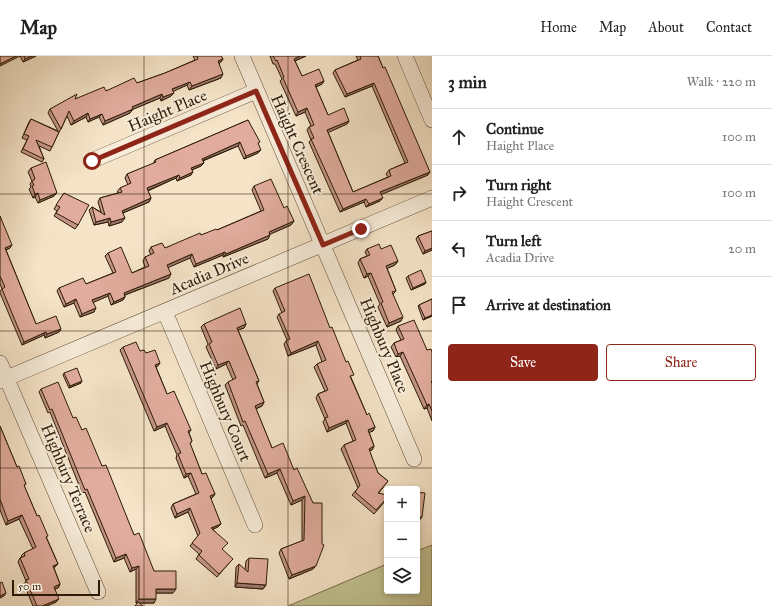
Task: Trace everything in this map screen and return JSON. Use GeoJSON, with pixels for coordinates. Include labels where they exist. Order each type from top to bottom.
{"type":"FeatureCollection","features":[{"type":"Feature","properties":{"kind":"street","name":"Haight Crescent"},"geometry":{"type":"LineString","coordinates":[[242,56],[323,245]]}},
{"type":"Feature","properties":{"kind":"street"},"geometry":{"type":"LineString","coordinates":[[405,56],[432,120]]}},
{"type":"Feature","properties":{"kind":"street","name":"Haight Place"},"geometry":{"type":"LineString","coordinates":[[92,161],[256,91]]}},
{"type":"Feature","properties":{"kind":"street","name":"Acadia Drive"},"geometry":{"type":"LineString","coordinates":[[3,380],[432,198]]}},
{"type":"Feature","properties":{"kind":"street","name":"Highbury Place"},"geometry":{"type":"LineString","coordinates":[[323,245],[414,459]]}},
{"type":"Feature","properties":{"kind":"street","name":"Highbury Court"},"geometry":{"type":"LineString","coordinates":[[165,312],[255,525]]}},
{"type":"Feature","properties":{"kind":"street"},"geometry":{"type":"LineString","coordinates":[[0,363],[3,380]]}},
{"type":"Feature","properties":{"kind":"street","name":"Highbury Terrace"},"geometry":{"type":"LineString","coordinates":[[3,380],[98,592]]}},
{"type":"Feature","properties":{"kind":"green space"},"geometry":{"type":"Polygon","coordinates":[[[432,545],[432,606],[288,606],[384,565],[384,594],[420,594],[420,550],[432,545]]]}},
{"type":"Feature","properties":{"kind":"building"},"geometry":{"type":"Polygon","coordinates":[[[0,56],[16,56],[0,64],[0,56]]]}},
{"type":"Feature","properties":{"kind":"building"},"geometry":{"type":"Polygon","coordinates":[[[24,56],[32,56],[25,59],[24,56]]]}},
{"type":"Feature","properties":{"kind":"building"},"geometry":{"type":"Polygon","coordinates":[[[197,56],[221,56],[223,59],[218,61],[223,74],[192,86],[190,82],[172,89],[174,93],[163,97],[162,94],[105,121],[102,114],[90,119],[88,113],[74,121],[69,111],[61,129],[50,109],[77,94],[75,99],[104,87],[106,91],[134,78],[137,83],[165,73],[198,59],[197,56]]]}},
{"type":"Feature","properties":{"kind":"building"},"geometry":{"type":"Polygon","coordinates":[[[273,56],[300,56],[294,59],[302,76],[319,69],[324,81],[315,85],[328,115],[344,108],[349,121],[327,130],[353,192],[391,176],[389,170],[408,162],[374,83],[347,94],[335,70],[361,59],[360,56],[378,56],[383,68],[385,67],[430,172],[380,192],[383,198],[369,204],[366,199],[343,209],[311,139],[314,138],[309,127],[314,125],[307,108],[298,112],[277,60],[276,61],[273,56]]]}},
{"type":"Feature","properties":{"kind":"building"},"geometry":{"type":"Polygon","coordinates":[[[31,119],[59,132],[52,147],[36,140],[44,159],[23,149],[29,136],[24,134],[31,119]]]}},
{"type":"Feature","properties":{"kind":"building"},"geometry":{"type":"Polygon","coordinates":[[[248,120],[260,142],[258,143],[261,150],[246,156],[240,142],[202,159],[204,163],[191,168],[193,172],[180,178],[179,175],[147,188],[151,198],[122,211],[125,218],[111,222],[110,218],[96,222],[92,207],[105,215],[100,198],[122,192],[120,188],[131,183],[127,174],[156,162],[155,160],[248,120]]]}},
{"type":"Feature","properties":{"kind":"building"},"geometry":{"type":"Polygon","coordinates":[[[46,162],[57,193],[40,200],[38,193],[35,194],[32,186],[34,185],[32,181],[35,179],[31,168],[46,162]]]}},
{"type":"Feature","properties":{"kind":"building"},"geometry":{"type":"Polygon","coordinates":[[[271,179],[284,208],[287,206],[294,221],[269,232],[270,235],[226,254],[225,252],[196,264],[192,254],[167,265],[171,274],[124,293],[125,297],[114,302],[110,293],[92,300],[96,308],[82,314],[76,299],[66,304],[59,288],[83,278],[86,284],[116,272],[108,253],[121,247],[132,273],[149,266],[145,257],[154,253],[151,247],[162,243],[165,248],[200,233],[201,235],[216,229],[217,230],[264,210],[254,186],[271,179]]]}},
{"type":"Feature","properties":{"kind":"building"},"geometry":{"type":"Polygon","coordinates":[[[64,193],[89,205],[78,225],[56,213],[60,207],[56,205],[64,193]]]}},
{"type":"Feature","properties":{"kind":"building"},"geometry":{"type":"Polygon","coordinates":[[[0,216],[12,245],[5,248],[36,324],[56,316],[61,329],[47,334],[46,332],[24,342],[2,289],[5,287],[0,276],[0,216]]]}},
{"type":"Feature","properties":{"kind":"building"},"geometry":{"type":"Polygon","coordinates":[[[432,231],[432,248],[425,251],[418,236],[432,231]]]}},
{"type":"Feature","properties":{"kind":"building"},"geometry":{"type":"Polygon","coordinates":[[[379,244],[381,249],[391,245],[398,261],[386,266],[396,291],[392,292],[403,317],[389,323],[381,303],[383,302],[371,273],[367,274],[360,259],[370,255],[367,249],[379,244]]]}},
{"type":"Feature","properties":{"kind":"building"},"geometry":{"type":"Polygon","coordinates":[[[421,270],[426,282],[413,288],[408,276],[421,270]]]}},
{"type":"Feature","properties":{"kind":"building"},"geometry":{"type":"Polygon","coordinates":[[[309,274],[330,328],[332,327],[346,362],[348,361],[354,375],[350,376],[367,415],[369,413],[375,427],[368,430],[374,446],[369,449],[378,473],[388,481],[378,493],[384,494],[384,501],[376,510],[355,492],[360,485],[344,445],[356,440],[348,420],[329,428],[325,418],[328,417],[318,394],[328,390],[317,364],[326,360],[318,341],[291,353],[286,341],[290,339],[279,314],[285,311],[275,288],[309,274]]]}},
{"type":"Feature","properties":{"kind":"building"},"geometry":{"type":"Polygon","coordinates":[[[432,299],[432,315],[425,318],[419,305],[432,299]]]}},
{"type":"Feature","properties":{"kind":"building"},"geometry":{"type":"Polygon","coordinates":[[[240,308],[246,324],[237,328],[259,381],[256,382],[264,402],[255,406],[272,448],[283,443],[294,470],[297,468],[313,503],[322,503],[322,544],[324,545],[316,566],[292,575],[281,549],[304,540],[305,496],[293,501],[280,469],[268,474],[245,421],[243,422],[228,382],[236,378],[229,361],[218,365],[209,344],[212,342],[204,324],[240,308]]]}},
{"type":"Feature","properties":{"kind":"building"},"geometry":{"type":"Polygon","coordinates":[[[414,320],[427,350],[431,349],[432,352],[432,411],[429,404],[427,405],[403,352],[398,354],[394,343],[404,339],[398,326],[414,320]]]}},
{"type":"Feature","properties":{"kind":"building"},"geometry":{"type":"Polygon","coordinates":[[[136,342],[140,351],[144,350],[146,353],[155,350],[160,363],[155,365],[167,394],[174,391],[191,430],[188,431],[192,441],[190,443],[202,474],[206,473],[215,494],[210,496],[221,524],[211,528],[228,543],[222,549],[233,559],[219,574],[199,555],[202,551],[192,543],[200,533],[190,508],[177,514],[173,504],[199,493],[191,473],[186,474],[178,454],[181,453],[167,423],[157,427],[123,347],[136,342]]]}},
{"type":"Feature","properties":{"kind":"building"},"geometry":{"type":"Polygon","coordinates":[[[77,368],[82,381],[70,386],[64,373],[77,368]]]}},
{"type":"Feature","properties":{"kind":"building"},"geometry":{"type":"Polygon","coordinates":[[[58,382],[73,418],[76,417],[82,430],[86,428],[102,466],[106,465],[134,535],[139,533],[154,571],[176,571],[176,589],[156,589],[156,599],[139,599],[139,566],[132,568],[126,554],[116,558],[87,489],[85,490],[52,409],[50,410],[41,389],[58,382]]]}},
{"type":"Feature","properties":{"kind":"building"},"geometry":{"type":"Polygon","coordinates":[[[0,426],[17,467],[19,466],[26,484],[24,485],[37,516],[39,515],[48,536],[46,537],[58,564],[53,566],[60,584],[54,587],[59,599],[42,606],[37,606],[26,580],[29,579],[20,558],[25,556],[24,553],[36,547],[22,515],[8,521],[0,499],[0,426]]]}},
{"type":"Feature","properties":{"kind":"building"},"geometry":{"type":"Polygon","coordinates":[[[420,492],[425,493],[422,517],[420,517],[420,492]]]}},
{"type":"Feature","properties":{"kind":"building"},"geometry":{"type":"Polygon","coordinates":[[[249,558],[268,559],[266,585],[237,583],[239,564],[248,572],[249,558]]]}},
{"type":"Feature","properties":{"kind":"building"},"geometry":{"type":"Polygon","coordinates":[[[2,582],[6,593],[0,596],[0,583],[2,582]]]}},
{"type":"Feature","properties":{"kind":"building"},"geometry":{"type":"Polygon","coordinates":[[[138,602],[143,606],[135,606],[138,602]]]}},
{"type":"Feature","properties":{"kind":"route"},"geometry":{"type":"LineString","coordinates":[[92,161],[256,91],[323,245],[361,229]]}}]}
